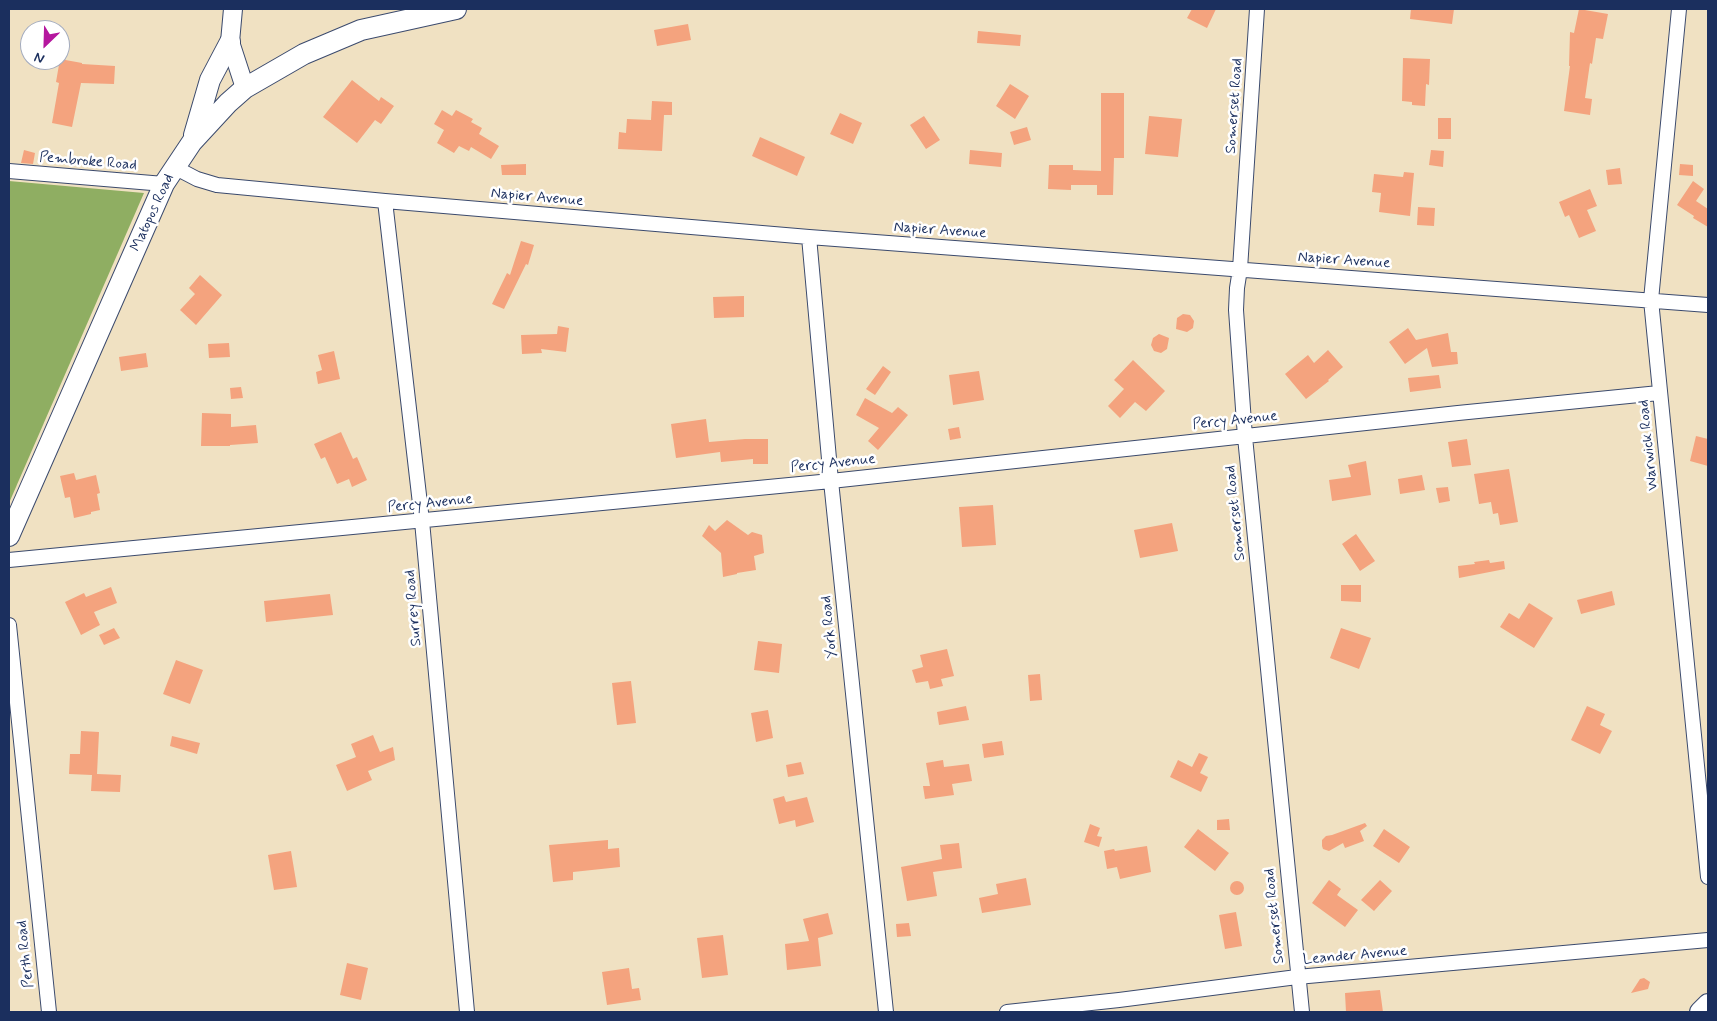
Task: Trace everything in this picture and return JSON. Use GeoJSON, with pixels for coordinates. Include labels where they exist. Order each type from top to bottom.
{"type":"FeatureCollection","features":[{"type":"Feature","properties":{"kind":"main road","name":"Matopos Road"},"geometry":{"type":"LineString","coordinates":[[9,536],[130,265],[164,184],[192,142],[245,88],[304,54],[361,30],[456,9]]}},
{"type":"Feature","properties":{"kind":"main road"},"geometry":{"type":"LineString","coordinates":[[192,142],[210,80],[230,42]]}},
{"type":"Feature","properties":{"kind":"main road"},"geometry":{"type":"LineString","coordinates":[[1700,1012],[1708,1004]]}},
{"type":"Feature","properties":{"kind":"street"},"geometry":{"type":"LineString","coordinates":[[233,9],[230,42],[245,88]]}},
{"type":"Feature","properties":{"kind":"street","name":"Somerset Road"},"geometry":{"type":"LineString","coordinates":[[1257,9],[1236,310],[1245,437],[1302,1012]]}},
{"type":"Feature","properties":{"kind":"street","name":"Warwick Road"},"geometry":{"type":"LineString","coordinates":[[1679,9],[1651,300],[1708,877]]}},
{"type":"Feature","properties":{"kind":"street","name":"Napier Avenue"},"geometry":{"type":"LineString","coordinates":[[174,167],[197,179],[217,185],[385,201],[810,237],[1708,305]]}},
{"type":"Feature","properties":{"kind":"street","name":"Pembroke Road"},"geometry":{"type":"LineString","coordinates":[[9,171],[164,184]]}},
{"type":"Feature","properties":{"kind":"street","name":"Surrey Road"},"geometry":{"type":"LineString","coordinates":[[385,201],[422,521],[467,1012]]}},
{"type":"Feature","properties":{"kind":"street","name":"York Road"},"geometry":{"type":"LineString","coordinates":[[810,237],[831,481],[886,1012]]}},
{"type":"Feature","properties":{"kind":"street","name":"Percy Avenue"},"geometry":{"type":"LineString","coordinates":[[9,560],[831,481],[1245,437],[1458,412],[1659,393]]}},
{"type":"Feature","properties":{"kind":"street","name":"Perth Road"},"geometry":{"type":"LineString","coordinates":[[9,625],[49,1012]]}},
{"type":"Feature","properties":{"kind":"street","name":"Leander Avenue"},"geometry":{"type":"LineString","coordinates":[[1007,1012],[1298,977],[1708,940]]}},
{"type":"Feature","properties":{"kind":"green space"},"geometry":{"type":"Polygon","coordinates":[[[9,181],[144,193],[9,503],[9,181]]]}},
{"type":"Feature","properties":{"kind":"building"},"geometry":{"type":"Polygon","coordinates":[[[1192,9],[1216,9],[1207,28],[1187,18],[1192,9]]]}},
{"type":"Feature","properties":{"kind":"building"},"geometry":{"type":"Polygon","coordinates":[[[1411,9],[1454,9],[1452,24],[1410,19],[1411,9]]]}},
{"type":"Feature","properties":{"kind":"building"},"geometry":{"type":"Polygon","coordinates":[[[1579,9],[1608,14],[1603,39],[1596,38],[1592,64],[1590,63],[1585,98],[1592,99],[1590,115],[1564,111],[1570,66],[1570,32],[1574,33],[1579,9]]]}},
{"type":"Feature","properties":{"kind":"building"},"geometry":{"type":"Polygon","coordinates":[[[688,24],[691,40],[657,46],[654,30],[688,24]]]}},
{"type":"Feature","properties":{"kind":"building"},"geometry":{"type":"Polygon","coordinates":[[[978,31],[1021,35],[1020,46],[977,43],[978,31]]]}},
{"type":"Feature","properties":{"kind":"building"},"geometry":{"type":"Polygon","coordinates":[[[1403,58],[1430,59],[1429,85],[1426,84],[1425,106],[1412,105],[1412,102],[1402,101],[1403,58]]]}},
{"type":"Feature","properties":{"kind":"building"},"geometry":{"type":"Polygon","coordinates":[[[70,61],[82,64],[115,66],[114,84],[81,83],[72,127],[52,123],[59,83],[56,82],[58,70],[70,70],[70,61]]]}},
{"type":"Feature","properties":{"kind":"building"},"geometry":{"type":"Polygon","coordinates":[[[352,80],[379,101],[381,97],[394,106],[381,124],[375,120],[357,143],[323,117],[352,80]]]}},
{"type":"Feature","properties":{"kind":"building"},"geometry":{"type":"Polygon","coordinates":[[[1010,84],[1029,96],[1015,119],[996,106],[1010,84]]]}},
{"type":"Feature","properties":{"kind":"building"},"geometry":{"type":"Polygon","coordinates":[[[1101,93],[1124,93],[1124,158],[1114,158],[1113,195],[1097,195],[1097,185],[1071,185],[1071,190],[1048,189],[1049,165],[1073,165],[1073,170],[1101,171],[1101,93]]]}},
{"type":"Feature","properties":{"kind":"building"},"geometry":{"type":"Polygon","coordinates":[[[652,101],[672,102],[672,115],[664,115],[662,151],[618,149],[619,132],[626,133],[627,119],[651,120],[652,101]]]}},
{"type":"Feature","properties":{"kind":"building"},"geometry":{"type":"Polygon","coordinates":[[[442,110],[452,116],[456,110],[473,119],[471,122],[482,128],[479,134],[499,146],[491,159],[471,147],[469,151],[459,146],[454,153],[437,143],[444,130],[434,124],[442,110]]]}},
{"type":"Feature","properties":{"kind":"building"},"geometry":{"type":"Polygon","coordinates":[[[840,113],[862,123],[853,144],[830,134],[840,113]]]}},
{"type":"Feature","properties":{"kind":"building"},"geometry":{"type":"Polygon","coordinates":[[[924,116],[940,140],[926,149],[910,125],[924,116]]]}},
{"type":"Feature","properties":{"kind":"building"},"geometry":{"type":"Polygon","coordinates":[[[1149,116],[1182,119],[1178,157],[1145,154],[1149,116]]]}},
{"type":"Feature","properties":{"kind":"building"},"geometry":{"type":"Polygon","coordinates":[[[1438,118],[1451,118],[1451,139],[1438,139],[1438,118]]]}},
{"type":"Feature","properties":{"kind":"building"},"geometry":{"type":"Polygon","coordinates":[[[1027,127],[1031,140],[1014,145],[1010,132],[1027,127]]]}},
{"type":"Feature","properties":{"kind":"building"},"geometry":{"type":"Polygon","coordinates":[[[760,137],[805,157],[797,176],[752,156],[760,137]]]}},
{"type":"Feature","properties":{"kind":"building"},"geometry":{"type":"Polygon","coordinates":[[[24,150],[35,153],[33,164],[21,163],[24,150]]]}},
{"type":"Feature","properties":{"kind":"building"},"geometry":{"type":"Polygon","coordinates":[[[970,150],[1002,153],[1001,167],[969,164],[970,150]]]}},
{"type":"Feature","properties":{"kind":"building"},"geometry":{"type":"Polygon","coordinates":[[[1431,150],[1444,151],[1443,167],[1429,165],[1431,150]]]}},
{"type":"Feature","properties":{"kind":"building"},"geometry":{"type":"Polygon","coordinates":[[[526,164],[526,175],[502,175],[501,165],[526,164]]]}},
{"type":"Feature","properties":{"kind":"building"},"geometry":{"type":"Polygon","coordinates":[[[1680,164],[1693,165],[1693,176],[1679,175],[1680,164]]]}},
{"type":"Feature","properties":{"kind":"building"},"geometry":{"type":"Polygon","coordinates":[[[1620,168],[1622,184],[1608,185],[1606,170],[1620,168]]]}},
{"type":"Feature","properties":{"kind":"building"},"geometry":{"type":"Polygon","coordinates":[[[1404,172],[1414,173],[1410,216],[1379,212],[1381,193],[1372,192],[1374,174],[1403,177],[1404,172]]]}},
{"type":"Feature","properties":{"kind":"building"},"geometry":{"type":"Polygon","coordinates":[[[1693,181],[1704,189],[1696,201],[1708,209],[1708,227],[1677,205],[1693,181]]]}},
{"type":"Feature","properties":{"kind":"building"},"geometry":{"type":"Polygon","coordinates":[[[1590,189],[1597,206],[1587,210],[1596,231],[1579,238],[1569,215],[1565,217],[1559,202],[1590,189]]]}},
{"type":"Feature","properties":{"kind":"building"},"geometry":{"type":"Polygon","coordinates":[[[1418,207],[1435,208],[1434,226],[1417,225],[1418,207]]]}},
{"type":"Feature","properties":{"kind":"building"},"geometry":{"type":"Polygon","coordinates":[[[521,241],[534,245],[528,265],[526,264],[504,309],[492,304],[507,273],[510,275],[521,241]]]}},
{"type":"Feature","properties":{"kind":"building"},"geometry":{"type":"Polygon","coordinates":[[[200,275],[222,295],[196,325],[180,310],[195,294],[189,288],[200,275]]]}},
{"type":"Feature","properties":{"kind":"building"},"geometry":{"type":"Polygon","coordinates":[[[744,296],[744,317],[714,318],[713,297],[744,296]]]}},
{"type":"Feature","properties":{"kind":"building"},"geometry":{"type":"Polygon","coordinates":[[[1183,314],[1190,315],[1194,321],[1193,328],[1187,332],[1176,329],[1177,318],[1183,314]]]}},
{"type":"Feature","properties":{"kind":"building"},"geometry":{"type":"Polygon","coordinates":[[[558,326],[569,328],[566,352],[541,349],[542,353],[522,354],[521,335],[557,334],[558,326]]]}},
{"type":"Feature","properties":{"kind":"building"},"geometry":{"type":"Polygon","coordinates":[[[1408,328],[1416,340],[1448,333],[1451,352],[1457,352],[1458,364],[1432,367],[1427,348],[1405,364],[1389,342],[1408,328]]]}},
{"type":"Feature","properties":{"kind":"building"},"geometry":{"type":"Polygon","coordinates":[[[1159,334],[1169,338],[1167,349],[1161,353],[1154,351],[1151,345],[1153,338],[1159,334]]]}},
{"type":"Feature","properties":{"kind":"building"},"geometry":{"type":"Polygon","coordinates":[[[229,343],[230,357],[209,358],[208,344],[229,343]]]}},
{"type":"Feature","properties":{"kind":"building"},"geometry":{"type":"Polygon","coordinates":[[[1328,350],[1343,367],[1306,399],[1285,374],[1308,355],[1314,363],[1328,350]]]}},
{"type":"Feature","properties":{"kind":"building"},"geometry":{"type":"Polygon","coordinates":[[[334,351],[340,379],[318,384],[316,372],[322,370],[318,355],[334,351]]]}},
{"type":"Feature","properties":{"kind":"building"},"geometry":{"type":"Polygon","coordinates":[[[146,353],[148,367],[121,371],[119,357],[146,353]]]}},
{"type":"Feature","properties":{"kind":"building"},"geometry":{"type":"Polygon","coordinates":[[[1133,360],[1165,391],[1146,411],[1135,402],[1120,418],[1108,406],[1124,389],[1114,380],[1133,360]]]}},
{"type":"Feature","properties":{"kind":"building"},"geometry":{"type":"Polygon","coordinates":[[[883,366],[891,372],[875,395],[866,389],[883,366]]]}},
{"type":"Feature","properties":{"kind":"building"},"geometry":{"type":"Polygon","coordinates":[[[979,371],[984,400],[953,405],[949,375],[979,371]]]}},
{"type":"Feature","properties":{"kind":"building"},"geometry":{"type":"Polygon","coordinates":[[[1439,375],[1441,388],[1410,392],[1408,378],[1439,375]]]}},
{"type":"Feature","properties":{"kind":"building"},"geometry":{"type":"Polygon","coordinates":[[[241,387],[243,398],[231,399],[230,388],[241,387]]]}},
{"type":"Feature","properties":{"kind":"building"},"geometry":{"type":"Polygon","coordinates":[[[865,398],[892,413],[898,407],[908,415],[878,450],[868,441],[879,428],[856,415],[865,398]]]}},
{"type":"Feature","properties":{"kind":"building"},"geometry":{"type":"Polygon","coordinates":[[[202,413],[231,414],[231,427],[256,425],[258,443],[230,446],[201,446],[202,413]]]}},
{"type":"Feature","properties":{"kind":"building"},"geometry":{"type":"Polygon","coordinates":[[[706,419],[709,442],[768,439],[768,464],[753,464],[753,459],[721,462],[720,452],[676,458],[671,424],[706,419]]]}},
{"type":"Feature","properties":{"kind":"building"},"geometry":{"type":"Polygon","coordinates":[[[959,427],[961,438],[950,440],[948,429],[959,427]]]}},
{"type":"Feature","properties":{"kind":"building"},"geometry":{"type":"Polygon","coordinates":[[[341,432],[353,459],[357,457],[367,480],[352,487],[349,479],[337,484],[325,457],[321,459],[314,444],[341,432]]]}},
{"type":"Feature","properties":{"kind":"building"},"geometry":{"type":"Polygon","coordinates":[[[1696,436],[1708,439],[1708,466],[1690,461],[1696,436]]]}},
{"type":"Feature","properties":{"kind":"building"},"geometry":{"type":"Polygon","coordinates":[[[1467,439],[1471,465],[1452,467],[1448,442],[1467,439]]]}},
{"type":"Feature","properties":{"kind":"building"},"geometry":{"type":"Polygon","coordinates":[[[1366,461],[1371,495],[1332,501],[1329,480],[1351,477],[1348,465],[1366,461]]]}},
{"type":"Feature","properties":{"kind":"building"},"geometry":{"type":"Polygon","coordinates":[[[1509,469],[1518,522],[1500,525],[1498,513],[1493,514],[1491,502],[1479,504],[1474,474],[1509,469]]]}},
{"type":"Feature","properties":{"kind":"building"},"geometry":{"type":"Polygon","coordinates":[[[74,473],[76,480],[96,475],[100,493],[97,494],[100,510],[74,518],[70,497],[65,498],[60,476],[74,473]]]}},
{"type":"Feature","properties":{"kind":"building"},"geometry":{"type":"Polygon","coordinates":[[[1422,475],[1425,490],[1400,494],[1398,479],[1422,475]]]}},
{"type":"Feature","properties":{"kind":"building"},"geometry":{"type":"Polygon","coordinates":[[[1448,487],[1450,501],[1439,503],[1436,488],[1448,487]]]}},
{"type":"Feature","properties":{"kind":"building"},"geometry":{"type":"Polygon","coordinates":[[[993,505],[996,545],[962,547],[959,507],[993,505]]]}},
{"type":"Feature","properties":{"kind":"building"},"geometry":{"type":"Polygon","coordinates":[[[727,520],[748,535],[752,532],[762,535],[764,553],[754,556],[756,570],[723,577],[721,553],[702,536],[709,525],[715,531],[727,520]]]}},
{"type":"Feature","properties":{"kind":"building"},"geometry":{"type":"Polygon","coordinates":[[[1172,523],[1178,551],[1140,558],[1134,530],[1172,523]]]}},
{"type":"Feature","properties":{"kind":"building"},"geometry":{"type":"Polygon","coordinates":[[[1356,534],[1375,561],[1360,571],[1342,544],[1356,534]]]}},
{"type":"Feature","properties":{"kind":"building"},"geometry":{"type":"Polygon","coordinates":[[[1489,560],[1490,563],[1504,561],[1505,569],[1459,578],[1458,566],[1489,560]]]}},
{"type":"Feature","properties":{"kind":"building"},"geometry":{"type":"Polygon","coordinates":[[[1341,585],[1361,585],[1361,602],[1341,601],[1341,585]]]}},
{"type":"Feature","properties":{"kind":"building"},"geometry":{"type":"Polygon","coordinates":[[[111,587],[117,603],[94,612],[100,625],[81,635],[65,602],[84,593],[86,597],[111,587]]]}},
{"type":"Feature","properties":{"kind":"building"},"geometry":{"type":"Polygon","coordinates":[[[1612,591],[1615,605],[1581,614],[1577,600],[1612,591]]]}},
{"type":"Feature","properties":{"kind":"building"},"geometry":{"type":"Polygon","coordinates":[[[330,594],[333,615],[266,622],[264,601],[330,594]]]}},
{"type":"Feature","properties":{"kind":"building"},"geometry":{"type":"Polygon","coordinates":[[[1529,603],[1553,618],[1534,648],[1500,627],[1509,613],[1519,619],[1529,603]]]}},
{"type":"Feature","properties":{"kind":"building"},"geometry":{"type":"Polygon","coordinates":[[[114,628],[120,638],[104,645],[99,635],[114,628]]]}},
{"type":"Feature","properties":{"kind":"building"},"geometry":{"type":"Polygon","coordinates":[[[1341,628],[1371,638],[1359,669],[1330,658],[1341,628]]]}},
{"type":"Feature","properties":{"kind":"building"},"geometry":{"type":"Polygon","coordinates":[[[758,641],[782,644],[779,673],[754,670],[758,641]]]}},
{"type":"Feature","properties":{"kind":"building"},"geometry":{"type":"Polygon","coordinates":[[[947,649],[954,676],[941,679],[943,686],[930,689],[928,681],[916,683],[912,670],[923,667],[920,655],[947,649]]]}},
{"type":"Feature","properties":{"kind":"building"},"geometry":{"type":"Polygon","coordinates":[[[176,660],[203,670],[190,704],[163,694],[176,660]]]}},
{"type":"Feature","properties":{"kind":"building"},"geometry":{"type":"Polygon","coordinates":[[[1040,674],[1042,700],[1030,701],[1028,675],[1040,674]]]}},
{"type":"Feature","properties":{"kind":"building"},"geometry":{"type":"Polygon","coordinates":[[[631,681],[636,723],[617,725],[612,683],[631,681]]]}},
{"type":"Feature","properties":{"kind":"building"},"geometry":{"type":"Polygon","coordinates":[[[966,706],[969,720],[939,725],[937,712],[966,706]]]}},
{"type":"Feature","properties":{"kind":"building"},"geometry":{"type":"Polygon","coordinates":[[[1587,706],[1605,714],[1600,725],[1612,731],[1600,754],[1571,740],[1587,706]]]}},
{"type":"Feature","properties":{"kind":"building"},"geometry":{"type":"Polygon","coordinates":[[[768,710],[773,738],[756,742],[751,713],[768,710]]]}},
{"type":"Feature","properties":{"kind":"building"},"geometry":{"type":"Polygon","coordinates":[[[81,731],[99,732],[97,774],[121,775],[120,792],[91,791],[92,775],[69,774],[70,754],[80,754],[81,731]]]}},
{"type":"Feature","properties":{"kind":"building"},"geometry":{"type":"Polygon","coordinates":[[[373,735],[380,752],[393,747],[395,760],[368,771],[372,780],[347,791],[336,765],[356,757],[351,744],[373,735]]]}},
{"type":"Feature","properties":{"kind":"building"},"geometry":{"type":"Polygon","coordinates":[[[172,736],[200,743],[197,754],[170,746],[172,736]]]}},
{"type":"Feature","properties":{"kind":"building"},"geometry":{"type":"Polygon","coordinates":[[[1002,741],[1004,755],[984,758],[982,744],[1002,741]]]}},
{"type":"Feature","properties":{"kind":"building"},"geometry":{"type":"Polygon","coordinates":[[[1199,753],[1208,757],[1200,773],[1208,777],[1201,792],[1170,777],[1178,760],[1192,767],[1199,753]]]}},
{"type":"Feature","properties":{"kind":"building"},"geometry":{"type":"Polygon","coordinates":[[[943,760],[944,767],[969,764],[972,781],[952,784],[954,795],[925,799],[923,786],[930,786],[926,763],[943,760]]]}},
{"type":"Feature","properties":{"kind":"building"},"geometry":{"type":"Polygon","coordinates":[[[801,762],[804,774],[788,777],[786,765],[801,762]]]}},
{"type":"Feature","properties":{"kind":"building"},"geometry":{"type":"Polygon","coordinates":[[[784,796],[786,802],[807,797],[814,822],[796,827],[795,820],[779,824],[773,799],[784,796]]]}},
{"type":"Feature","properties":{"kind":"building"},"geometry":{"type":"Polygon","coordinates":[[[1229,819],[1230,830],[1217,830],[1217,820],[1229,819]]]}},
{"type":"Feature","properties":{"kind":"building"},"geometry":{"type":"Polygon","coordinates":[[[1365,823],[1367,826],[1360,831],[1364,841],[1345,848],[1343,843],[1329,851],[1323,849],[1322,840],[1326,836],[1365,823]]]}},
{"type":"Feature","properties":{"kind":"building"},"geometry":{"type":"Polygon","coordinates":[[[1090,824],[1100,828],[1097,836],[1102,837],[1099,847],[1084,842],[1090,824]]]}},
{"type":"Feature","properties":{"kind":"building"},"geometry":{"type":"Polygon","coordinates":[[[1198,829],[1229,853],[1215,871],[1184,847],[1198,829]]]}},
{"type":"Feature","properties":{"kind":"building"},"geometry":{"type":"Polygon","coordinates":[[[1384,829],[1410,847],[1399,863],[1373,846],[1384,829]]]}},
{"type":"Feature","properties":{"kind":"building"},"geometry":{"type":"Polygon","coordinates":[[[608,840],[608,849],[619,848],[620,867],[573,872],[573,880],[553,882],[549,845],[608,840]]]}},
{"type":"Feature","properties":{"kind":"building"},"geometry":{"type":"Polygon","coordinates":[[[959,843],[962,868],[933,872],[937,896],[907,901],[901,867],[942,859],[940,845],[959,843]]]}},
{"type":"Feature","properties":{"kind":"building"},"geometry":{"type":"Polygon","coordinates":[[[1147,846],[1151,872],[1120,879],[1117,867],[1107,869],[1104,851],[1147,846]]]}},
{"type":"Feature","properties":{"kind":"building"},"geometry":{"type":"Polygon","coordinates":[[[291,851],[297,887],[274,890],[268,855],[291,851]]]}},
{"type":"Feature","properties":{"kind":"building"},"geometry":{"type":"Polygon","coordinates":[[[1026,878],[1031,905],[982,913],[979,898],[998,894],[996,884],[1026,878]]]}},
{"type":"Feature","properties":{"kind":"building"},"geometry":{"type":"Polygon","coordinates":[[[1329,880],[1341,889],[1337,895],[1358,910],[1345,927],[1312,903],[1329,880]]]}},
{"type":"Feature","properties":{"kind":"building"},"geometry":{"type":"Polygon","coordinates":[[[1380,880],[1392,891],[1374,911],[1361,900],[1380,880]]]}},
{"type":"Feature","properties":{"kind":"building"},"geometry":{"type":"Polygon","coordinates":[[[1237,881],[1242,883],[1244,888],[1242,893],[1237,895],[1232,893],[1230,888],[1232,883],[1237,881]]]}},
{"type":"Feature","properties":{"kind":"building"},"geometry":{"type":"Polygon","coordinates":[[[1236,912],[1242,946],[1225,949],[1219,915],[1236,912]]]}},
{"type":"Feature","properties":{"kind":"building"},"geometry":{"type":"Polygon","coordinates":[[[828,913],[833,934],[818,938],[821,966],[787,970],[785,944],[809,941],[803,919],[828,913]]]}},
{"type":"Feature","properties":{"kind":"building"},"geometry":{"type":"Polygon","coordinates":[[[909,923],[911,936],[897,937],[896,924],[909,923]]]}},
{"type":"Feature","properties":{"kind":"building"},"geometry":{"type":"Polygon","coordinates":[[[723,935],[728,975],[702,978],[697,938],[723,935]]]}},
{"type":"Feature","properties":{"kind":"building"},"geometry":{"type":"Polygon","coordinates":[[[347,963],[368,968],[361,1000],[340,995],[347,963]]]}},
{"type":"Feature","properties":{"kind":"building"},"geometry":{"type":"Polygon","coordinates":[[[629,968],[632,989],[639,988],[641,1000],[607,1005],[602,972],[629,968]]]}},
{"type":"Feature","properties":{"kind":"building"},"geometry":{"type":"Polygon","coordinates":[[[1644,978],[1650,982],[1648,989],[1631,993],[1640,979],[1644,978]]]}},
{"type":"Feature","properties":{"kind":"building"},"geometry":{"type":"Polygon","coordinates":[[[1380,990],[1383,1012],[1346,1012],[1345,993],[1380,990]]]}}]}
